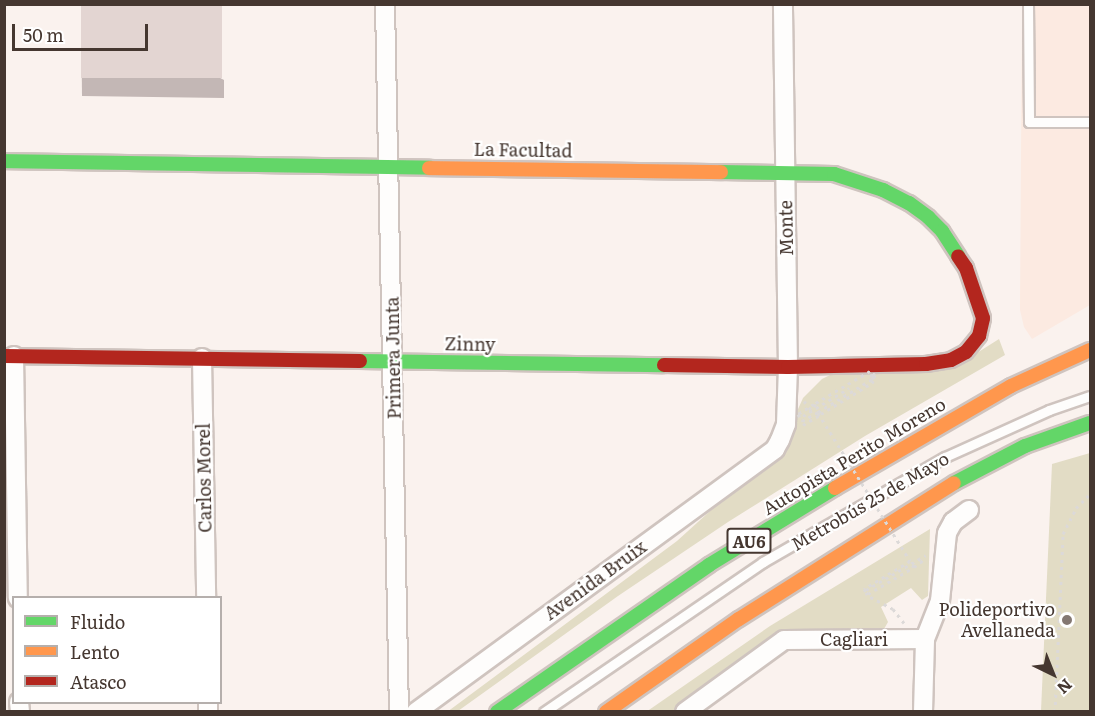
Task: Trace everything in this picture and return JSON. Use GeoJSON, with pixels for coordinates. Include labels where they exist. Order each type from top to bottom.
{"type":"FeatureCollection","features":[{"type":"Feature","properties":{"kind":"main road","name":"La Facultad"},"geometry":{"type":"LineString","coordinates":[[4,161],[825,173],[856,180],[909,203],[942,231],[956,250],[966,268],[983,318],[979,336],[974,345],[951,360],[935,363]]}},
{"type":"Feature","properties":{"kind":"main road","name":"Autopista Perito Moreno"},"geometry":{"type":"LineString","coordinates":[[497,711],[709,565],[883,458],[1011,386],[1090,350]]}},
{"type":"Feature","properties":{"kind":"main road","name":"Zinny"},"geometry":{"type":"LineString","coordinates":[[9,356],[788,367],[935,363]]}},
{"type":"Feature","properties":{"kind":"main road"},"geometry":{"type":"LineString","coordinates":[[606,711],[739,619],[953,483],[1025,446],[1090,423]]}},
{"type":"Feature","properties":{"kind":"street","name":"Primera Junta"},"geometry":{"type":"LineString","coordinates":[[385,4],[399,711]]}},
{"type":"Feature","properties":{"kind":"street","name":"Monte"},"geometry":{"type":"LineString","coordinates":[[774,449],[786,424],[788,367],[783,4]]}},
{"type":"Feature","properties":{"kind":"street"},"geometry":{"type":"LineString","coordinates":[[9,356],[18,596]]}},
{"type":"Feature","properties":{"kind":"street","name":"Carlos Morel"},"geometry":{"type":"LineString","coordinates":[[202,358],[206,596]]}},
{"type":"Feature","properties":{"kind":"street","name":"Avenida Bruix"},"geometry":{"type":"LineString","coordinates":[[416,711],[774,449]]}},
{"type":"Feature","properties":{"kind":"street"},"geometry":{"type":"LineString","coordinates":[[923,711],[925,639],[940,602],[947,533],[953,522],[969,510]]}},
{"type":"Feature","properties":{"kind":"street","name":"Cagliari"},"geometry":{"type":"LineString","coordinates":[[685,711],[784,640],[925,639]]}},
{"type":"Feature","properties":{"kind":"lane"},"geometry":{"type":"LineString","coordinates":[[1028,4],[1029,122],[1090,122]]}},
{"type":"Feature","properties":{"kind":"lane","name":"Metrobús 25 de Mayo"},"geometry":{"type":"LineString","coordinates":[[544,711],[783,550],[945,457],[1049,410],[1090,396]]}},
{"type":"Feature","properties":{"kind":"path"},"geometry":{"type":"LineString","coordinates":[[799,418],[803,425],[819,413],[872,379],[874,372],[868,371],[798,414],[802,421],[819,413],[872,383],[875,378],[873,375],[868,376],[812,411]]}},
{"type":"Feature","properties":{"kind":"path"},"geometry":{"type":"LineString","coordinates":[[814,404],[912,563]]}},
{"type":"Feature","properties":{"kind":"path"},"geometry":{"type":"LineString","coordinates":[[1055,711],[1063,534],[1076,508],[1090,494]]}},
{"type":"Feature","properties":{"kind":"path"},"geometry":{"type":"LineString","coordinates":[[912,563],[868,594],[864,591],[912,563]]}},
{"type":"Feature","properties":{"kind":"path"},"geometry":{"type":"LineString","coordinates":[[904,639],[905,626],[898,613],[866,592],[912,563]]}},
{"type":"Feature","properties":{"kind":"shaded area"},"geometry":{"type":"Polygon","coordinates":[[[1022,5],[1090,5],[1090,305],[1032,339],[1024,327],[1020,310],[1022,5]]]}},
{"type":"Feature","properties":{"kind":"shaded area"},"geometry":{"type":"Polygon","coordinates":[[[999,339],[1005,355],[865,436],[728,522],[618,596],[458,711],[447,712],[677,541],[762,464],[790,427],[803,398],[822,379],[830,375],[961,363],[999,339]]]}},
{"type":"Feature","properties":{"kind":"shaded area","name":"Polideportivo Avellaneda"},"geometry":{"type":"Polygon","coordinates":[[[1090,453],[1090,711],[1041,711],[1052,464],[1090,453]]]}},
{"type":"Feature","properties":{"kind":"shaded area"},"geometry":{"type":"Polygon","coordinates":[[[930,529],[928,596],[922,600],[911,588],[881,607],[888,622],[884,629],[781,631],[674,711],[646,712],[770,626],[930,529]]]}},
{"type":"Feature","properties":{"kind":"building"},"geometry":{"type":"Polygon","coordinates":[[[81,4],[222,4],[222,78],[81,78],[81,4]]]}},
{"type":"Feature","properties":{"kind":"traffic: fast"},"geometry":{"type":"LineString","coordinates":[[4,161],[429,168]]}},
{"type":"Feature","properties":{"kind":"traffic: fast"},"geometry":{"type":"LineString","coordinates":[[721,172],[834,174],[883,190],[909,203],[928,217],[942,231],[958,256]]}},
{"type":"Feature","properties":{"kind":"traffic: fast"},"geometry":{"type":"LineString","coordinates":[[360,361],[664,365]]}},
{"type":"Feature","properties":{"kind":"traffic: fast"},"geometry":{"type":"LineString","coordinates":[[954,483],[1025,446],[1090,423]]}},
{"type":"Feature","properties":{"kind":"traffic: fast"},"geometry":{"type":"LineString","coordinates":[[497,712],[709,565],[835,488]]}},
{"type":"Feature","properties":{"kind":"traffic: slow"},"geometry":{"type":"LineString","coordinates":[[429,168],[721,172]]}},
{"type":"Feature","properties":{"kind":"traffic: slow"},"geometry":{"type":"LineString","coordinates":[[835,488],[1011,386],[1090,350]]}},
{"type":"Feature","properties":{"kind":"traffic: slow"},"geometry":{"type":"LineString","coordinates":[[606,712],[739,619],[954,483]]}},
{"type":"Feature","properties":{"kind":"traffic: jam"},"geometry":{"type":"LineString","coordinates":[[664,365],[788,367],[926,364],[951,360],[966,352],[979,336],[983,318],[966,268],[958,256]]}},
{"type":"Feature","properties":{"kind":"traffic: jam"},"geometry":{"type":"LineString","coordinates":[[4,356],[360,361]]}},
{"type":"Feature","properties":{"kind":"place","name":"Polideportivo Avellaneda"},"geometry":{"type":"Point","coordinates":[1067,620]}}]}
